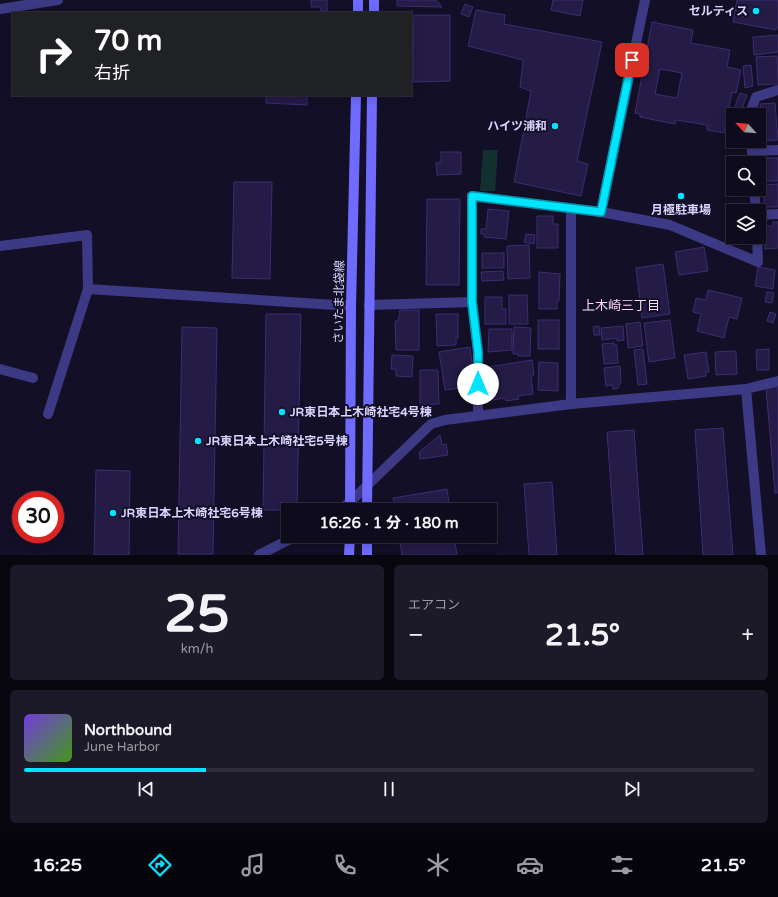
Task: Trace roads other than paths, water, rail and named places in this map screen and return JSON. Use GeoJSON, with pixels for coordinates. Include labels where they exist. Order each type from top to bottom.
{"type":"FeatureCollection","features":[{"type":"Feature","properties":{"kind":"main road"},"geometry":{"type":"LineString","coordinates":[[358,0],[358,12]]}},
{"type":"Feature","properties":{"kind":"main road"},"geometry":{"type":"LineString","coordinates":[[374,0],[374,12]]}},
{"type":"Feature","properties":{"kind":"main road","name":"さいたま北袋線"},"geometry":{"type":"LineString","coordinates":[[350,503],[351,306],[356,96]]}},
{"type":"Feature","properties":{"kind":"main road"},"geometry":{"type":"LineString","coordinates":[[367,503],[372,96]]}},
{"type":"Feature","properties":{"kind":"main road"},"geometry":{"type":"LineString","coordinates":[[349,555],[350,543]]}},
{"type":"Feature","properties":{"kind":"main road"},"geometry":{"type":"LineString","coordinates":[[367,543],[367,555]]}},
{"type":"Feature","properties":{"kind":"street"},"geometry":{"type":"LineString","coordinates":[[0,9],[58,0]]}},
{"type":"Feature","properties":{"kind":"street"},"geometry":{"type":"LineString","coordinates":[[601,212],[645,0]]}},
{"type":"Feature","properties":{"kind":"street"},"geometry":{"type":"LineString","coordinates":[[752,108],[756,97],[778,90]]}},
{"type":"Feature","properties":{"kind":"street"},"geometry":{"type":"LineString","coordinates":[[764,148],[778,150]]}},
{"type":"Feature","properties":{"kind":"street"},"geometry":{"type":"LineString","coordinates":[[478,415],[478,352],[472,302],[472,196],[601,212],[670,225],[758,262],[757,244]]}},
{"type":"Feature","properties":{"kind":"street"},"geometry":{"type":"LineString","coordinates":[[571,209],[571,404]]}},
{"type":"Feature","properties":{"kind":"street"},"geometry":{"type":"LineString","coordinates":[[766,215],[778,214]]}},
{"type":"Feature","properties":{"kind":"street"},"geometry":{"type":"LineString","coordinates":[[0,246],[87,235],[88,289],[48,414]]}},
{"type":"Feature","properties":{"kind":"street"},"geometry":{"type":"LineString","coordinates":[[88,289],[351,306]]}},
{"type":"Feature","properties":{"kind":"street"},"geometry":{"type":"LineString","coordinates":[[369,305],[472,302]]}},
{"type":"Feature","properties":{"kind":"street"},"geometry":{"type":"LineString","coordinates":[[0,368],[32,378]]}},
{"type":"Feature","properties":{"kind":"street"},"geometry":{"type":"LineString","coordinates":[[353,503],[431,424],[445,420],[478,415],[571,404],[746,389],[778,381]]}},
{"type":"Feature","properties":{"kind":"street"},"geometry":{"type":"LineString","coordinates":[[746,389],[761,555]]}},
{"type":"Feature","properties":{"kind":"street"},"geometry":{"type":"LineString","coordinates":[[259,555],[282,543]]}},
{"type":"Feature","properties":{"kind":"place","name":"セルティス"},"geometry":{"type":"Point","coordinates":[756,11]}},
{"type":"Feature","properties":{"kind":"place","name":"ハイツ浦和"},"geometry":{"type":"Point","coordinates":[555,126]}},
{"type":"Feature","properties":{"kind":"place","name":"月極駐車場"},"geometry":{"type":"Point","coordinates":[681,196]}},
{"type":"Feature","properties":{"kind":"place","name":"JR東日本上木崎社宅4号棟"},"geometry":{"type":"Point","coordinates":[282,412]}},
{"type":"Feature","properties":{"kind":"place","name":"JR東日本上木崎社宅5号棟"},"geometry":{"type":"Point","coordinates":[198,441]}},
{"type":"Feature","properties":{"kind":"place","name":"JR東日本上木崎社宅6号棟"},"geometry":{"type":"Point","coordinates":[113,513]}},
{"type":"Feature","properties":{"kind":"district","name":"上木崎三丁目"},"geometry":{"type":"Point","coordinates":[621,305]}}]}
